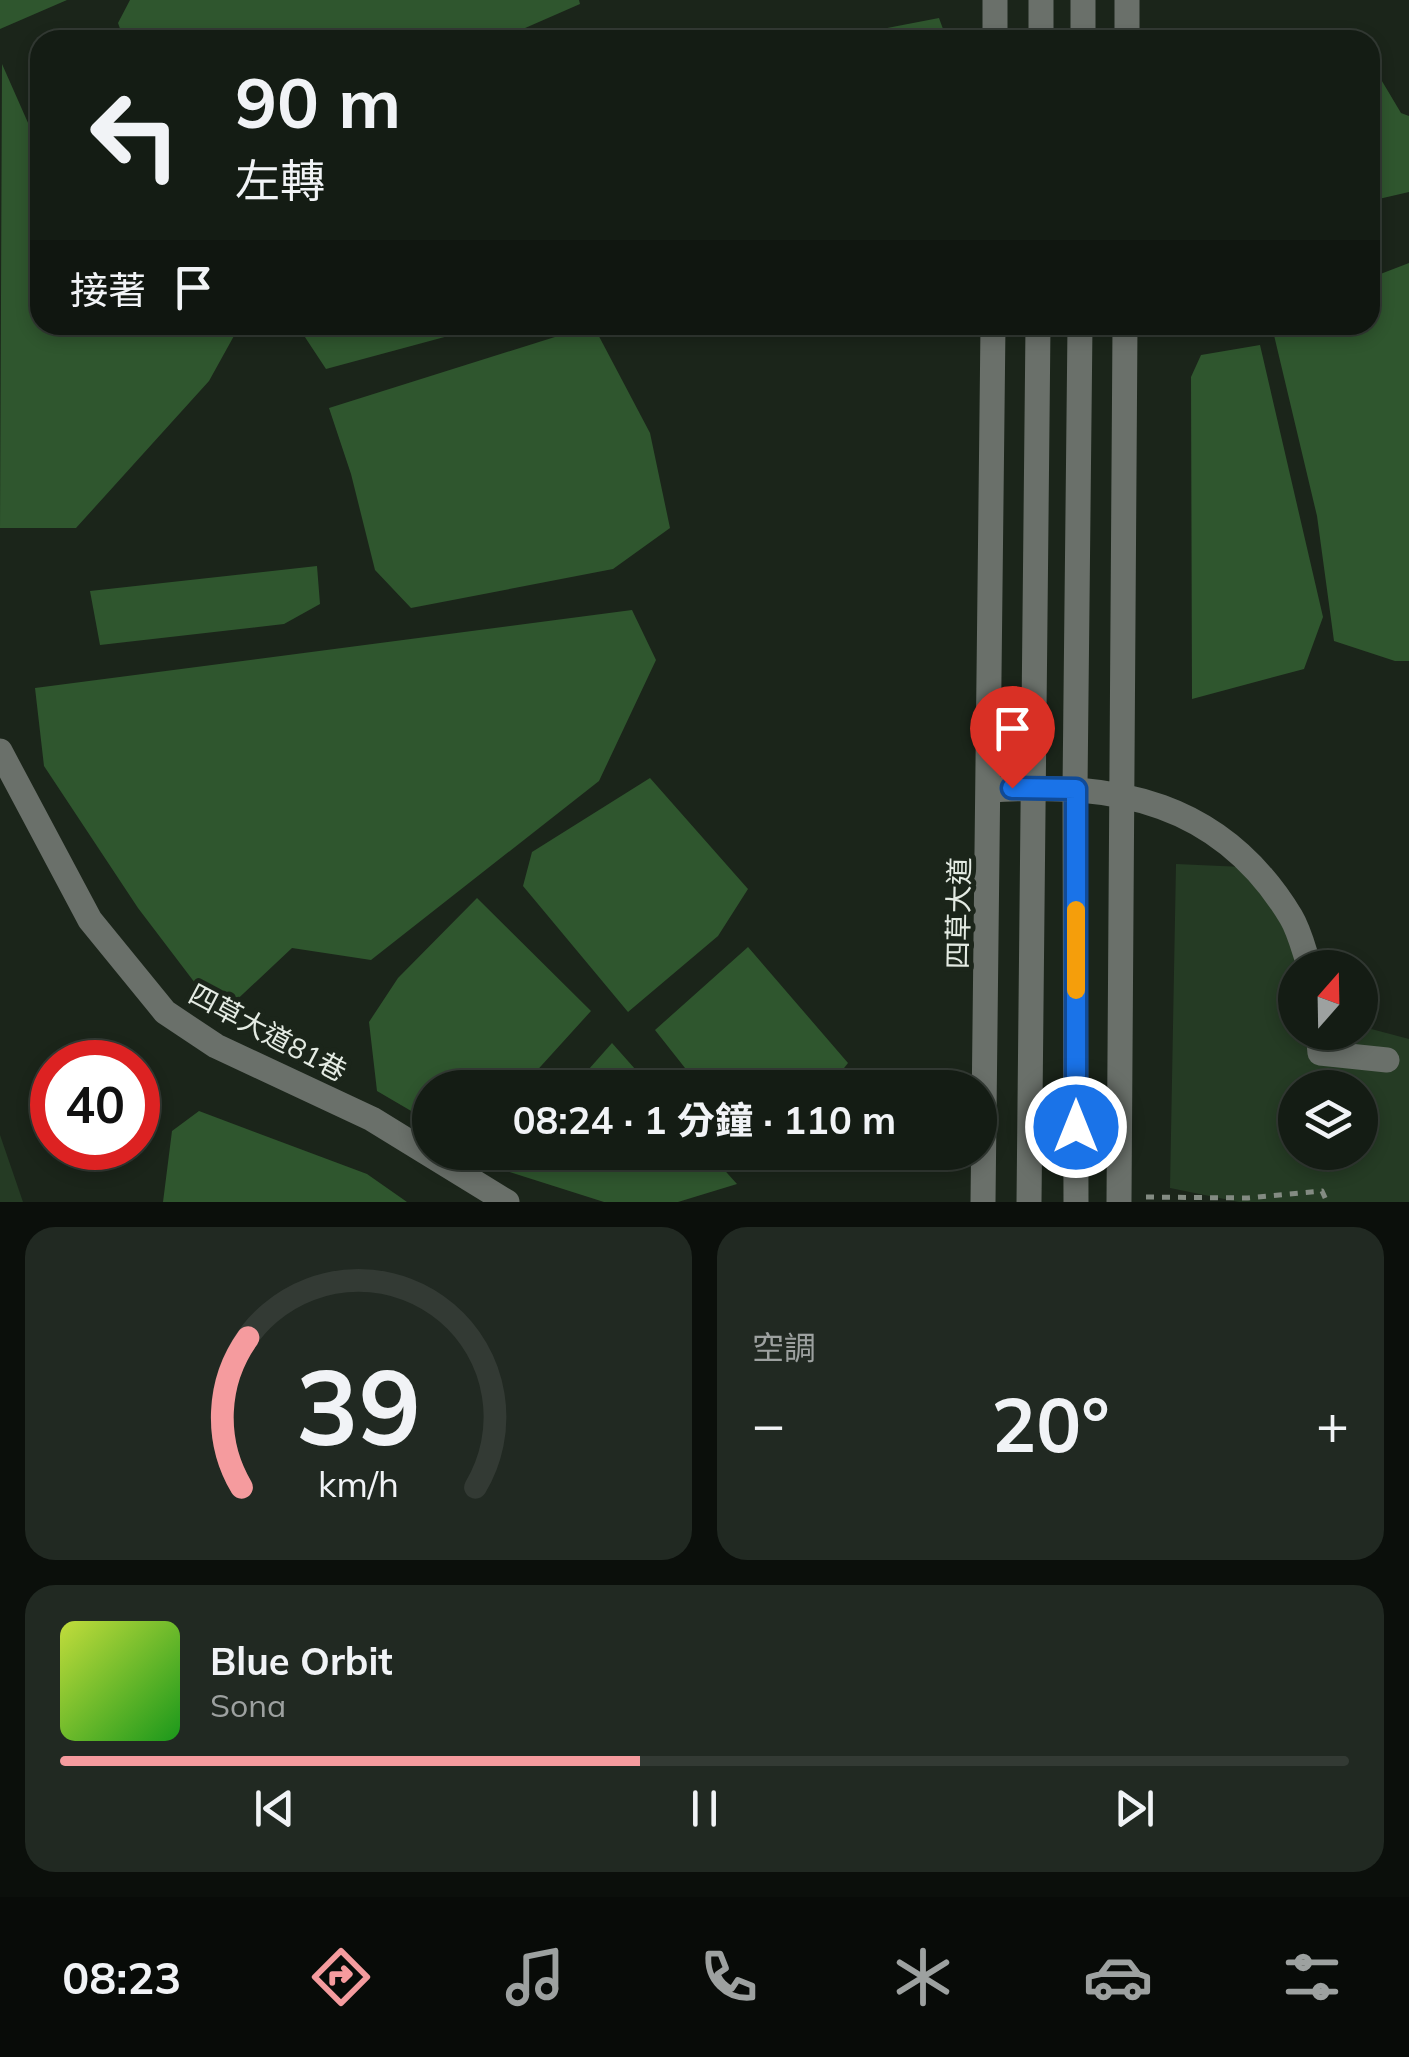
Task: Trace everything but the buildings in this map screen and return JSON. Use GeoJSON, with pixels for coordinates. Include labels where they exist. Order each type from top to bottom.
{"type":"FeatureCollection","features":[{"type":"Feature","properties":{"kind":"street"},"geometry":{"type":"LineString","coordinates":[[995,30],[996,0]]}},
{"type":"Feature","properties":{"kind":"street"},"geometry":{"type":"LineString","coordinates":[[1040,30],[1041,0]]}},
{"type":"Feature","properties":{"kind":"street"},"geometry":{"type":"LineString","coordinates":[[1083,0],[1083,30]]}},
{"type":"Feature","properties":{"kind":"street"},"geometry":{"type":"LineString","coordinates":[[1127,0],[1127,30]]}},
{"type":"Feature","properties":{"kind":"street","name":"四草大道"},"geometry":{"type":"LineString","coordinates":[[984,1202],[994,335]]}},
{"type":"Feature","properties":{"kind":"street"},"geometry":{"type":"LineString","coordinates":[[1029,1202],[1038,335]]}},
{"type":"Feature","properties":{"kind":"street"},"geometry":{"type":"LineString","coordinates":[[1076,1202],[1080,335]]}},
{"type":"Feature","properties":{"kind":"street"},"geometry":{"type":"LineString","coordinates":[[1119,1202],[1125,335]]}},
{"type":"Feature","properties":{"kind":"street","name":"四草大道81巷"},"geometry":{"type":"LineString","coordinates":[[0,751],[90,920],[165,1012],[216,1046],[372,1119],[507,1202]]}},
{"type":"Feature","properties":{"kind":"street"},"geometry":{"type":"LineString","coordinates":[[990,790],[1034,787],[1122,793],[1198,820],[1252,866],[1292,919],[1303,950]]}},
{"type":"Feature","properties":{"kind":"street"},"geometry":{"type":"LineString","coordinates":[[1320,1050],[1387,1060]]}},
{"type":"Feature","properties":{"kind":"path"},"geometry":{"type":"LineString","coordinates":[[1146,1198],[1248,1198],[1322,1191],[1327,1202]]}},
{"type":"Feature","properties":{"kind":"shaded area"},"geometry":{"type":"Polygon","coordinates":[[[0,0],[67,0],[0,29],[0,0]]]}},
{"type":"Feature","properties":{"kind":"shaded area"},"geometry":{"type":"Polygon","coordinates":[[[130,0],[579,0],[580,4],[521,30],[120,30],[118,23],[130,0]]]}},
{"type":"Feature","properties":{"kind":"shaded area"},"geometry":{"type":"Polygon","coordinates":[[[939,18],[943,30],[877,30],[939,18]]]}},
{"type":"Feature","properties":{"kind":"shaded area"},"geometry":{"type":"Polygon","coordinates":[[[2,64],[30,127],[30,335],[234,335],[209,381],[76,528],[0,528],[2,64]]]}},
{"type":"Feature","properties":{"kind":"shaded area"},"geometry":{"type":"Polygon","coordinates":[[[1380,78],[1401,113],[1409,116],[1409,192],[1380,199],[1380,78]]]}},
{"type":"Feature","properties":{"kind":"shaded area"},"geometry":{"type":"Polygon","coordinates":[[[1409,263],[1409,661],[1395,661],[1334,641],[1317,516],[1274,335],[1380,335],[1380,274],[1409,263]]]}},
{"type":"Feature","properties":{"kind":"shaded area"},"geometry":{"type":"Polygon","coordinates":[[[304,335],[452,335],[326,369],[304,335]]]}},
{"type":"Feature","properties":{"kind":"shaded area"},"geometry":{"type":"Polygon","coordinates":[[[561,335],[598,335],[650,433],[670,528],[613,569],[411,608],[375,570],[351,474],[329,408],[561,335]]]}},
{"type":"Feature","properties":{"kind":"shaded area"},"geometry":{"type":"Polygon","coordinates":[[[1260,345],[1323,617],[1304,669],[1192,699],[1191,377],[1201,355],[1260,345]]]}},
{"type":"Feature","properties":{"kind":"shaded area"},"geometry":{"type":"Polygon","coordinates":[[[317,566],[320,604],[284,624],[100,645],[90,591],[317,566]]]}},
{"type":"Feature","properties":{"kind":"shaded area"},"geometry":{"type":"Polygon","coordinates":[[[632,610],[656,660],[599,781],[371,960],[292,948],[228,1008],[195,983],[138,908],[44,766],[35,688],[632,610]]]}},
{"type":"Feature","properties":{"kind":"shaded area"},"geometry":{"type":"Polygon","coordinates":[[[650,778],[748,889],[718,936],[628,1012],[523,886],[532,852],[650,778]]]}},
{"type":"Feature","properties":{"kind":"shaded area"},"geometry":{"type":"Polygon","coordinates":[[[1176,864],[1266,868],[1305,950],[1278,950],[1278,1050],[1378,1050],[1378,1031],[1409,1039],[1409,1202],[1239,1202],[1170,1188],[1176,864]]]}},
{"type":"Feature","properties":{"kind":"shaded area"},"geometry":{"type":"Polygon","coordinates":[[[477,898],[591,1011],[537,1070],[412,1070],[412,1111],[377,1091],[369,1022],[398,978],[477,898]]]}},
{"type":"Feature","properties":{"kind":"shaded area"},"geometry":{"type":"Polygon","coordinates":[[[748,947],[848,1063],[842,1070],[687,1070],[655,1030],[748,947]]]}},
{"type":"Feature","properties":{"kind":"shaded area"},"geometry":{"type":"Polygon","coordinates":[[[612,1043],[636,1070],[588,1070],[612,1043]]]}},
{"type":"Feature","properties":{"kind":"shaded area"},"geometry":{"type":"Polygon","coordinates":[[[199,1111],[367,1174],[407,1202],[163,1202],[172,1131],[199,1111]]]}},
{"type":"Feature","properties":{"kind":"shaded area"},"geometry":{"type":"Polygon","coordinates":[[[0,1135],[23,1202],[0,1202],[0,1135]]]}},
{"type":"Feature","properties":{"kind":"shaded area"},"geometry":{"type":"Polygon","coordinates":[[[503,1170],[724,1170],[737,1184],[678,1202],[604,1202],[503,1170]]]}},
{"type":"Feature","properties":{"kind":"slow traffic"},"geometry":{"type":"LineString","coordinates":[[1076,910],[1076,990]]}},
{"type":"Feature","properties":{"kind":"route"},"geometry":{"type":"LineString","coordinates":[[1012,788],[1076,789],[1076,1127]]}}]}
